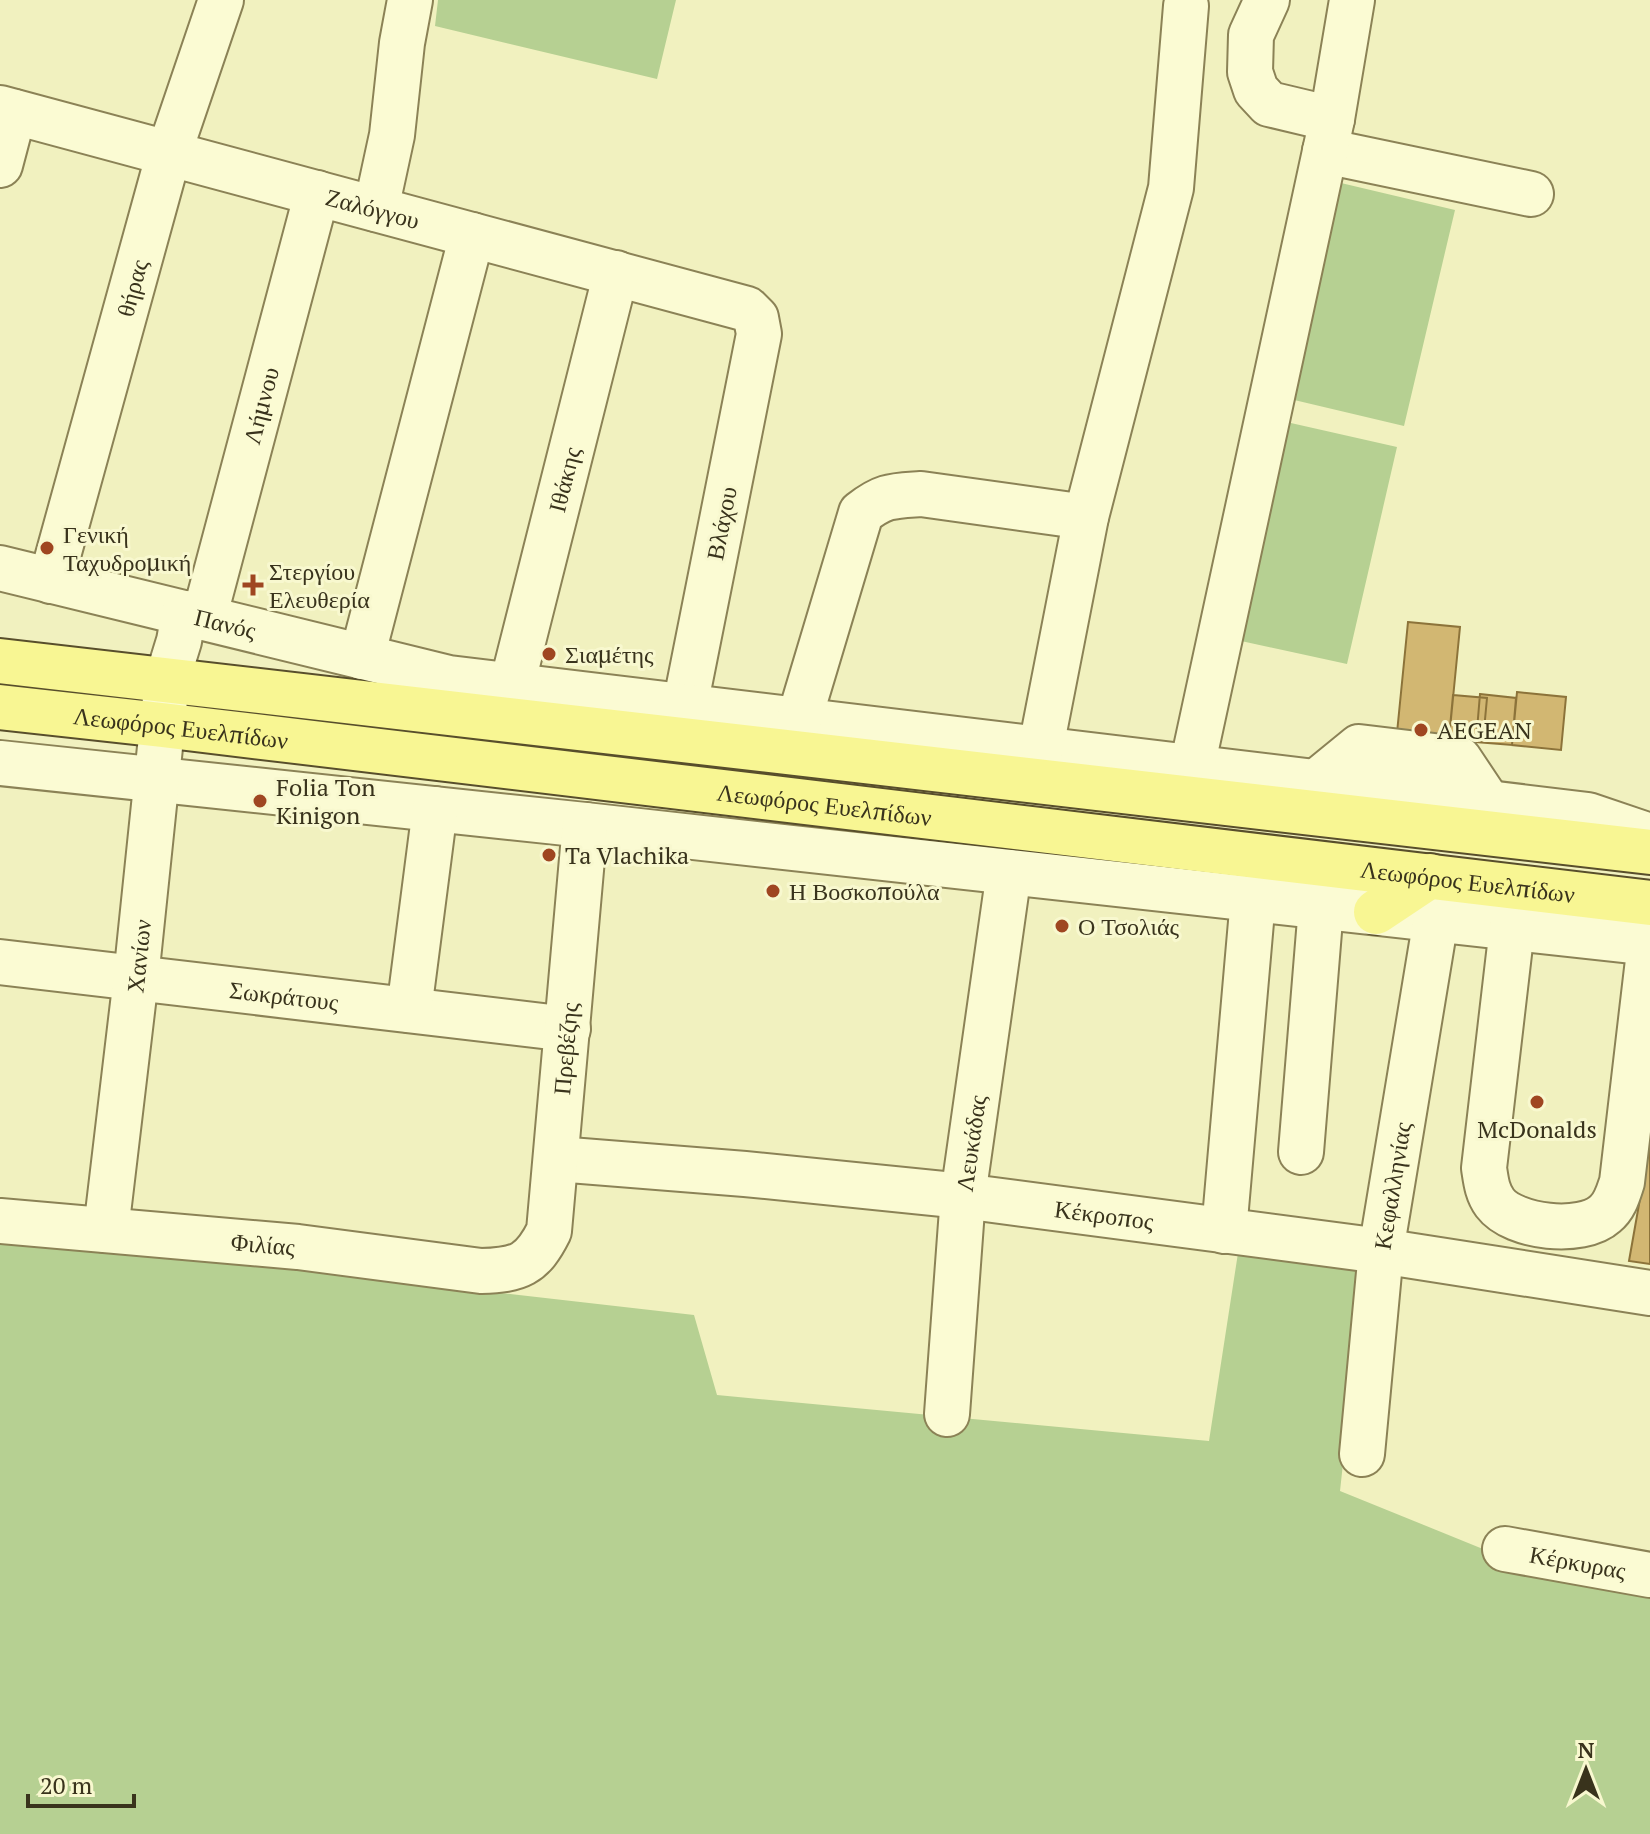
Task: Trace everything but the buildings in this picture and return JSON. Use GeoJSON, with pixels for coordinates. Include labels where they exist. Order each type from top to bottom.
{"type":"FeatureCollection","features":[{"type":"Feature","properties":{"kind":"main road","name":"Λεωφόρος Ευελπίδων"},"geometry":{"type":"LineString","coordinates":[[0,661],[167,680],[442,694],[1037,765],[1650,852]]}},
{"type":"Feature","properties":{"kind":"main road","name":"Λεωφόρος Ευελπίδων"},"geometry":{"type":"LineString","coordinates":[[0,707],[1650,903]]}},
{"type":"Feature","properties":{"kind":"main road"},"geometry":{"type":"LineString","coordinates":[[1376,912],[1430,876]]}},
{"type":"Feature","properties":{"kind":"street","name":"θήρας"},"geometry":{"type":"LineString","coordinates":[[51,581],[169,153],[221,0]]}},
{"type":"Feature","properties":{"kind":"street"},"geometry":{"type":"LineString","coordinates":[[376,209],[392,135],[410,0]]}},
{"type":"Feature","properties":{"kind":"street"},"geometry":{"type":"LineString","coordinates":[[1267,0],[1251,35],[1250,72],[1256,90],[1269,104],[1329,135],[1531,194]]}},
{"type":"Feature","properties":{"kind":"street"},"geometry":{"type":"LineString","coordinates":[[1192,767],[1329,135],[1352,0]]}},
{"type":"Feature","properties":{"kind":"street"},"geometry":{"type":"LineString","coordinates":[[1037,765],[1086,517],[1171,188],[1186,6]]}},
{"type":"Feature","properties":{"kind":"street","name":"Ζαλόγγου"},"geometry":{"type":"LineString","coordinates":[[7,110],[747,309]]}},
{"type":"Feature","properties":{"kind":"street"},"geometry":{"type":"LineString","coordinates":[[0,165],[7,110]]}},
{"type":"Feature","properties":{"kind":"street","name":"Λήμνου"},"geometry":{"type":"LineString","coordinates":[[186,614],[317,193]]}},
{"type":"Feature","properties":{"kind":"street"},"geometry":{"type":"LineString","coordinates":[[362,657],[472,235]]}},
{"type":"Feature","properties":{"kind":"street","name":"Ιθάκης"},"geometry":{"type":"LineString","coordinates":[[512,685],[616,273]]}},
{"type":"Feature","properties":{"kind":"street","name":"Βλάχου"},"geometry":{"type":"LineString","coordinates":[[684,723],[759,334],[756,318],[747,309]]}},
{"type":"Feature","properties":{"kind":"street"},"geometry":{"type":"LineString","coordinates":[[799,720],[861,513],[879,499],[921,494],[1086,517]]}},
{"type":"Feature","properties":{"kind":"street","name":"Πανός"},"geometry":{"type":"LineString","coordinates":[[0,568],[362,657],[442,694],[512,685],[684,723],[799,720],[1037,765],[1192,767],[1588,815],[1650,836]]}},
{"type":"Feature","properties":{"kind":"street","name":"Χανίων"},"geometry":{"type":"LineString","coordinates":[[106,1230],[167,680],[163,640],[186,614]]}},
{"type":"Feature","properties":{"kind":"street"},"geometry":{"type":"LineString","coordinates":[[343,746],[416,807]]}},
{"type":"Feature","properties":{"kind":"street"},"geometry":{"type":"LineString","coordinates":[[0,763],[1650,943],[1622,1182],[1617,1200],[1605,1215],[1588,1224],[1530,1223],[1511,1217],[1496,1204],[1486,1187],[1484,1168],[1512,928]]}},
{"type":"Feature","properties":{"kind":"street"},"geometry":{"type":"LineString","coordinates":[[775,798],[838,853]]}},
{"type":"Feature","properties":{"kind":"street"},"geometry":{"type":"LineString","coordinates":[[409,1010],[416,807]]}},
{"type":"Feature","properties":{"kind":"street","name":"Πρεβέζης"},"geometry":{"type":"LineString","coordinates":[[525,1263],[538,1252],[549,1231],[585,825]]}},
{"type":"Feature","properties":{"kind":"street","name":"Λευκάδας"},"geometry":{"type":"LineString","coordinates":[[947,1414],[963,1196],[1009,872]]}},
{"type":"Feature","properties":{"kind":"street"},"geometry":{"type":"LineString","coordinates":[[1224,1231],[1253,899]]}},
{"type":"Feature","properties":{"kind":"street"},"geometry":{"type":"LineString","coordinates":[[1301,1152],[1321,907]]}},
{"type":"Feature","properties":{"kind":"street","name":"Κεφαλληνίας"},"geometry":{"type":"LineString","coordinates":[[1362,1454],[1381,1251],[1436,919]]}},
{"type":"Feature","properties":{"kind":"street","name":"Σωκράτους"},"geometry":{"type":"LineString","coordinates":[[0,962],[568,1029]]}},
{"type":"Feature","properties":{"kind":"street","name":"Κέκροπος"},"geometry":{"type":"LineString","coordinates":[[557,1159],[963,1196],[1381,1251],[1650,1293]]}},
{"type":"Feature","properties":{"kind":"street","name":"Φιλίας"},"geometry":{"type":"LineString","coordinates":[[0,1221],[298,1247],[481,1271],[504,1271],[525,1263]]}},
{"type":"Feature","properties":{"kind":"street","name":"Κέρκυρας"},"geometry":{"type":"LineString","coordinates":[[1505,1549],[1650,1575]]}},
{"type":"Feature","properties":{"kind":"green space"},"geometry":{"type":"Polygon","coordinates":[[[438,0],[676,0],[657,79],[435,26],[438,0]]]}},
{"type":"Feature","properties":{"kind":"green space"},"geometry":{"type":"Polygon","coordinates":[[[1341,183],[1455,210],[1404,426],[1290,399],[1341,183]]]}},
{"type":"Feature","properties":{"kind":"green space"},"geometry":{"type":"Polygon","coordinates":[[[1282,421],[1397,447],[1347,664],[1232,639],[1282,421]]]}},
{"type":"Feature","properties":{"kind":"green space"},"geometry":{"type":"Polygon","coordinates":[[[0,1236],[694,1315],[717,1395],[1209,1441],[1238,1253],[1364,1270],[1340,1491],[1530,1568],[1650,1596],[1650,1834],[0,1834],[0,1236]]]}},
{"type":"Feature","properties":{"kind":"place","name":"Γενική Ταχυδρομική"},"geometry":{"type":"Point","coordinates":[47,548]}},
{"type":"Feature","properties":{"kind":"place","name":"Στεργίου Ελευθερία"},"geometry":{"type":"Point","coordinates":[253,585]}},
{"type":"Feature","properties":{"kind":"place","name":"Σιαμέτης"},"geometry":{"type":"Point","coordinates":[549,654]}},
{"type":"Feature","properties":{"kind":"place","name":"AEGEAN"},"geometry":{"type":"Point","coordinates":[1421,730]}},
{"type":"Feature","properties":{"kind":"place","name":"Folia Ton Kinigon"},"geometry":{"type":"Point","coordinates":[260,801]}},
{"type":"Feature","properties":{"kind":"place","name":"Ta Vlachika"},"geometry":{"type":"Point","coordinates":[549,855]}},
{"type":"Feature","properties":{"kind":"place","name":"Η Βοσκοπούλα"},"geometry":{"type":"Point","coordinates":[773,891]}},
{"type":"Feature","properties":{"kind":"place","name":"Ο Τσολιάς"},"geometry":{"type":"Point","coordinates":[1062,926]}},
{"type":"Feature","properties":{"kind":"place","name":"McDonalds"},"geometry":{"type":"Point","coordinates":[1537,1102]}}]}
